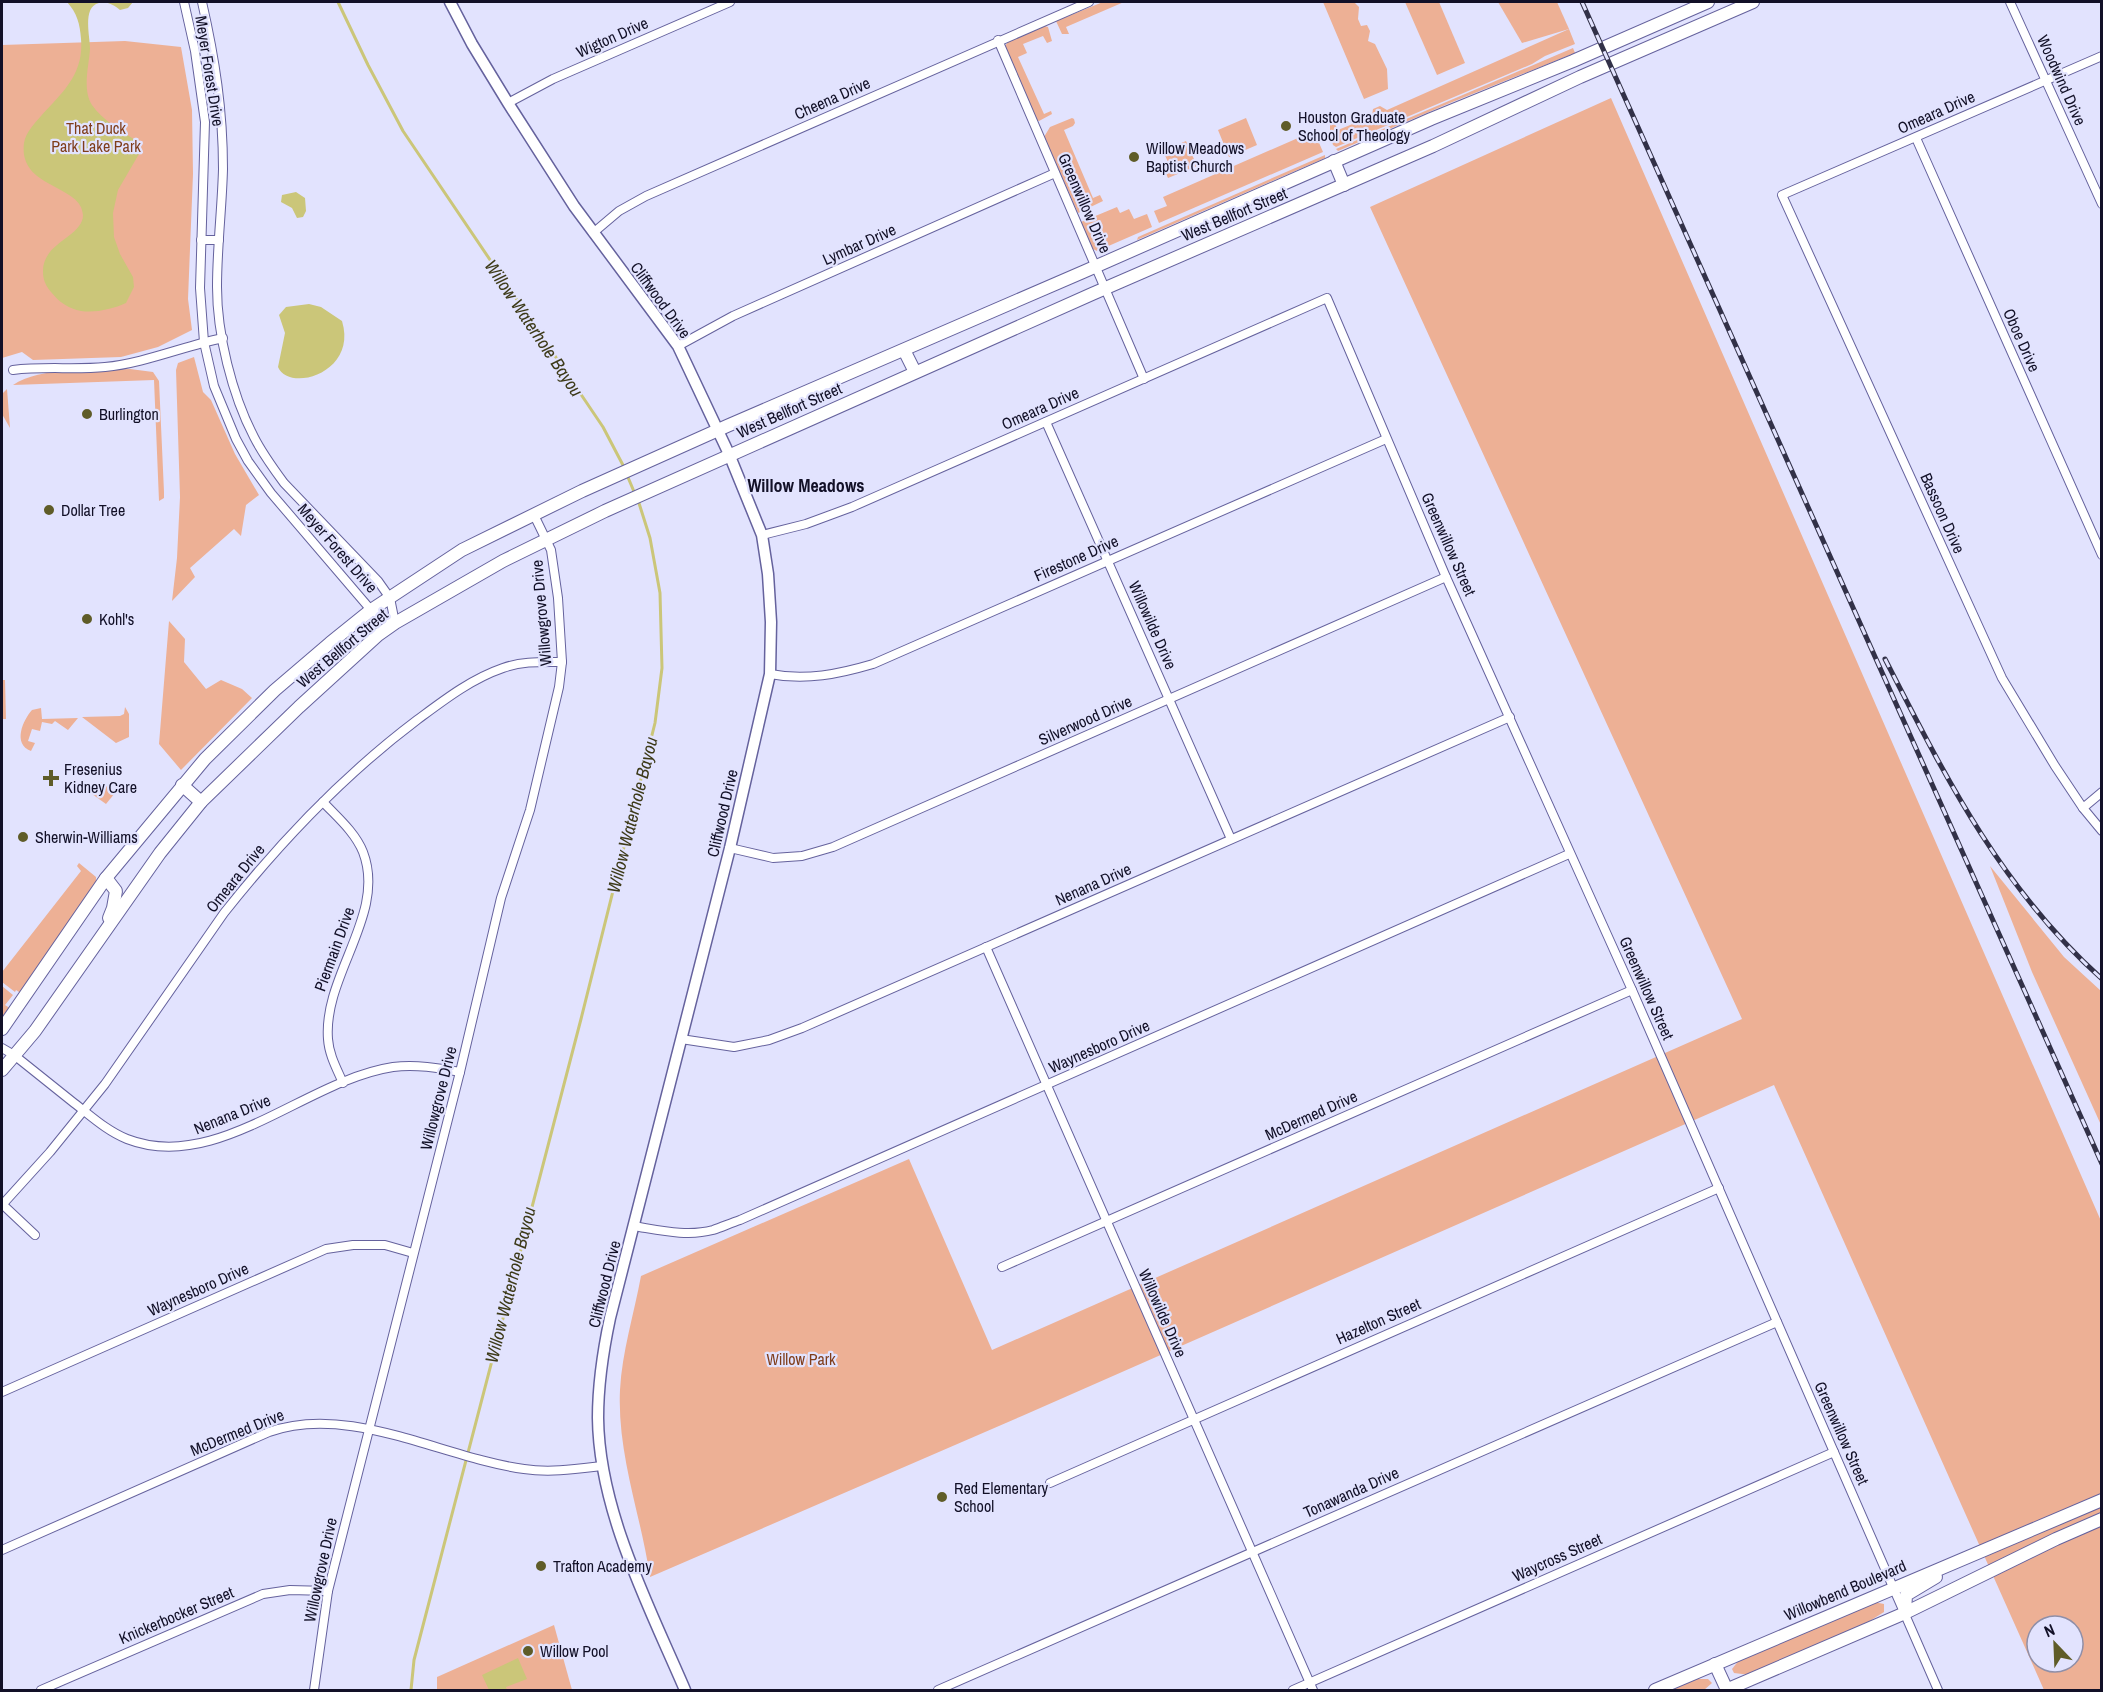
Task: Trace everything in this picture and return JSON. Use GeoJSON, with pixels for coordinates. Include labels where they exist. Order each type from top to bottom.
{"type":"FeatureCollection","features":[{"type":"Feature","properties":{"kind":"main road","name":"West Bellfort Street"},"geometry":{"type":"LineString","coordinates":[[2,1029],[106,878],[182,785],[275,690],[372,610],[462,550],[598,484],[718,430],[1096,267],[1431,118],[1573,61],[1708,2]]}},
{"type":"Feature","properties":{"kind":"main road","name":"West Bellfort Street"},"geometry":{"type":"LineString","coordinates":[[2,1070],[35,1031],[160,853],[201,802],[298,707],[378,635],[395,623],[546,538],[729,454],[1433,146],[1580,77],[1753,2]]}},
{"type":"Feature","properties":{"kind":"main road"},"geometry":{"type":"LineString","coordinates":[[1334,161],[1344,185]]}},
{"type":"Feature","properties":{"kind":"main road"},"geometry":{"type":"LineString","coordinates":[[904,350],[915,372]]}},
{"type":"Feature","properties":{"kind":"main road"},"geometry":{"type":"LineString","coordinates":[[182,785],[201,802]]}},
{"type":"Feature","properties":{"kind":"main road"},"geometry":{"type":"LineString","coordinates":[[101,936],[113,908],[116,891],[106,878]]}},
{"type":"Feature","properties":{"kind":"main road","name":"Willowbend Boulevard"},"geometry":{"type":"LineString","coordinates":[[1655,1690],[2102,1500]]}},
{"type":"Feature","properties":{"kind":"main road"},"geometry":{"type":"LineString","coordinates":[[1715,1664],[1727,1690],[1905,1613],[2102,1519]]}},
{"type":"Feature","properties":{"kind":"main road"},"geometry":{"type":"LineString","coordinates":[[2049,1523],[2056,1539]]}},
{"type":"Feature","properties":{"kind":"main road"},"geometry":{"type":"LineString","coordinates":[[1905,1613],[1906,1595],[1948,1572],[1966,1557]]}},
{"type":"Feature","properties":{"kind":"street","name":"Meyer Forest Drive"},"geometry":{"type":"LineString","coordinates":[[184,2],[195,51],[205,122],[200,288],[204,342],[214,386],[223,411],[248,461],[271,493],[372,610],[395,623]]}},
{"type":"Feature","properties":{"kind":"street","name":"Meyer Forest Drive"},"geometry":{"type":"LineString","coordinates":[[202,2],[220,96],[223,169],[217,289],[226,357],[253,436],[284,483],[378,582],[390,598],[395,623]]}},
{"type":"Feature","properties":{"kind":"street","name":"Cliffwood Drive"},"geometry":{"type":"LineString","coordinates":[[450,2],[508,103],[593,233],[678,346],[729,454],[762,535],[768,574],[771,622],[770,674],[730,848],[610,1318],[600,1374],[598,1419],[602,1466],[610,1498],[638,1582],[685,1690]]}},
{"type":"Feature","properties":{"kind":"street","name":"Wigton Drive"},"geometry":{"type":"LineString","coordinates":[[508,103],[553,79],[730,2]]}},
{"type":"Feature","properties":{"kind":"street","name":"Cheena Drive"},"geometry":{"type":"LineString","coordinates":[[593,233],[619,211],[646,196],[1089,2]]}},
{"type":"Feature","properties":{"kind":"street","name":"Woodwind Drive"},"geometry":{"type":"LineString","coordinates":[[2010,2],[2102,204]]}},
{"type":"Feature","properties":{"kind":"street"},"geometry":{"type":"LineString","coordinates":[[188,22],[206,19]]}},
{"type":"Feature","properties":{"kind":"street","name":"Greenwillow Drive"},"geometry":{"type":"LineString","coordinates":[[998,40],[1144,379]]}},
{"type":"Feature","properties":{"kind":"street","name":"Omeara Drive"},"geometry":{"type":"LineString","coordinates":[[1782,195],[2102,56]]}},
{"type":"Feature","properties":{"kind":"street","name":"Oboe Drive"},"geometry":{"type":"LineString","coordinates":[[1916,138],[2102,555]]}},
{"type":"Feature","properties":{"kind":"street","name":"Lymbar Drive"},"geometry":{"type":"LineString","coordinates":[[678,346],[733,316],[1055,174]]}},
{"type":"Feature","properties":{"kind":"street","name":"Bassoon Drive"},"geometry":{"type":"LineString","coordinates":[[1782,195],[2002,678],[2083,808],[2102,831]]}},
{"type":"Feature","properties":{"kind":"street"},"geometry":{"type":"LineString","coordinates":[[201,240],[219,240]]}},
{"type":"Feature","properties":{"kind":"street","name":"Omeara Drive"},"geometry":{"type":"LineString","coordinates":[[762,535],[806,525],[852,507],[1327,298]]}},
{"type":"Feature","properties":{"kind":"street","name":"Greenwillow Street"},"geometry":{"type":"LineString","coordinates":[[1327,298],[1446,577],[1632,990],[1938,1690]]}},
{"type":"Feature","properties":{"kind":"street"},"geometry":{"type":"LineString","coordinates":[[13,370],[38,367],[104,367],[223,338]]}},
{"type":"Feature","properties":{"kind":"street","name":"Willowilde Drive"},"geometry":{"type":"LineString","coordinates":[[1046,422],[1232,839]]}},
{"type":"Feature","properties":{"kind":"street","name":"Firestone Drive"},"geometry":{"type":"LineString","coordinates":[[770,674],[788,677],[837,674],[873,664],[1386,439]]}},
{"type":"Feature","properties":{"kind":"street"},"geometry":{"type":"LineString","coordinates":[[271,493],[284,483]]}},
{"type":"Feature","properties":{"kind":"street","name":"Willowgrove Drive"},"geometry":{"type":"LineString","coordinates":[[314,1690],[328,1591],[460,1072],[501,898],[530,810],[559,687],[561,662],[558,598],[550,550],[534,515]]}},
{"type":"Feature","properties":{"kind":"street","name":"Silverwood Drive"},"geometry":{"type":"LineString","coordinates":[[730,848],[773,858],[802,856],[833,847],[1446,577]]}},
{"type":"Feature","properties":{"kind":"street","name":"Omeara Drive"},"geometry":{"type":"LineString","coordinates":[[35,1235],[2,1205],[105,1084],[224,913],[276,851],[323,802],[383,746],[466,686],[502,668],[538,661],[561,662]]}},
{"type":"Feature","properties":{"kind":"street","name":"Nenana Drive"},"geometry":{"type":"LineString","coordinates":[[681,1039],[734,1047],[769,1040],[802,1028],[1510,717]]}},
{"type":"Feature","properties":{"kind":"street"},"geometry":{"type":"LineString","coordinates":[[2083,808],[2102,792]]}},
{"type":"Feature","properties":{"kind":"street","name":"Piermain Drive"},"geometry":{"type":"LineString","coordinates":[[323,802],[355,838],[363,853],[368,878],[366,907],[330,1007],[328,1040],[332,1057],[343,1083]]}},
{"type":"Feature","properties":{"kind":"street","name":"Waynesboro Drive"},"geometry":{"type":"LineString","coordinates":[[633,1226],[669,1232],[694,1233],[714,1230],[1569,854]]}},
{"type":"Feature","properties":{"kind":"street","name":"Willowilde Drive"},"geometry":{"type":"LineString","coordinates":[[986,947],[1312,1687]]}},
{"type":"Feature","properties":{"kind":"street","name":"McDermed Drive"},"geometry":{"type":"LineString","coordinates":[[1002,1267],[1632,990]]}},
{"type":"Feature","properties":{"kind":"street","name":"Nenana Drive"},"geometry":{"type":"LineString","coordinates":[[2,1048],[110,1130],[145,1144],[188,1147],[218,1138],[372,1072],[392,1067],[411,1066],[460,1072]]}},
{"type":"Feature","properties":{"kind":"street","name":"Hazelton Street"},"geometry":{"type":"LineString","coordinates":[[1050,1482],[1719,1188]]}},
{"type":"Feature","properties":{"kind":"street","name":"Waynesboro Drive"},"geometry":{"type":"LineString","coordinates":[[2,1392],[326,1249],[353,1245],[385,1245],[413,1253]]}},
{"type":"Feature","properties":{"kind":"street","name":"Tonawanda Drive"},"geometry":{"type":"LineString","coordinates":[[938,1690],[1777,1322]]}},
{"type":"Feature","properties":{"kind":"street","name":"McDermed Drive"},"geometry":{"type":"LineString","coordinates":[[2,1550],[281,1427],[297,1423],[331,1423],[369,1429],[488,1462],[526,1470],[551,1471],[602,1466]]}},
{"type":"Feature","properties":{"kind":"street","name":"Waycross Street"},"geometry":{"type":"LineString","coordinates":[[1293,1690],[1312,1687],[1834,1452]]}},
{"type":"Feature","properties":{"kind":"street","name":"Knickerbocker Street"},"geometry":{"type":"LineString","coordinates":[[41,1690],[263,1594],[290,1590],[328,1591]]}},
{"type":"Feature","properties":{"kind":"green space"},"geometry":{"type":"Polygon","coordinates":[[[1103,2],[1124,2],[1066,27],[1069,34],[1062,34],[1056,21],[1103,2]]]}},
{"type":"Feature","properties":{"kind":"green space"},"geometry":{"type":"Polygon","coordinates":[[[1323,2],[1354,2],[1359,7],[1358,19],[1361,26],[1367,25],[1370,31],[1368,41],[1375,44],[1387,69],[1388,89],[1364,99],[1323,2]]]}},
{"type":"Feature","properties":{"kind":"green space"},"geometry":{"type":"Polygon","coordinates":[[[1405,2],[1439,2],[1465,63],[1437,75],[1405,2]]]}},
{"type":"Feature","properties":{"kind":"green space"},"geometry":{"type":"Polygon","coordinates":[[[1498,2],[1557,2],[1569,29],[1522,43],[1498,2]]]}},
{"type":"Feature","properties":{"kind":"green space"},"geometry":{"type":"Polygon","coordinates":[[[1045,26],[1048,27],[1052,41],[1047,43],[1043,36],[1023,44],[1027,53],[1018,57],[1044,114],[1051,111],[1052,114],[1039,121],[1036,120],[1005,46],[1008,42],[1045,26]]]}},
{"type":"Feature","properties":{"kind":"green space"},"geometry":{"type":"Polygon","coordinates":[[[1569,29],[1575,44],[1336,147],[1333,145],[1330,125],[1334,122],[1338,130],[1372,116],[1373,109],[1380,106],[1387,110],[1569,29]]]}},
{"type":"Feature","properties":{"kind":"green space","name":"That Duck Park Lake Park"},"geometry":{"type":"Polygon","coordinates":[[[125,41],[181,47],[192,110],[193,174],[188,299],[192,330],[158,347],[121,357],[33,360],[22,352],[2,358],[2,45],[125,41]]]}},
{"type":"Feature","properties":{"kind":"green space"},"geometry":{"type":"Polygon","coordinates":[[[1573,48],[1575,53],[1338,151],[1336,149],[1573,48]]]}},
{"type":"Feature","properties":{"kind":"green space","name":"Willow Park"},"geometry":{"type":"Polygon","coordinates":[[[1611,98],[2101,1221],[2101,1690],[2044,1690],[2037,1674],[2085,1674],[2085,1614],[2025,1614],[2025,1647],[1774,1085],[650,1577],[626,1461],[620,1414],[623,1362],[641,1276],[909,1159],[992,1350],[1742,1019],[1370,207],[1611,98]]]}},
{"type":"Feature","properties":{"kind":"green space"},"geometry":{"type":"Polygon","coordinates":[[[1072,118],[1075,123],[1073,126],[1064,130],[1093,198],[1100,195],[1103,201],[1078,213],[1044,137],[1050,127],[1072,118]]]}},
{"type":"Feature","properties":{"kind":"green space"},"geometry":{"type":"Polygon","coordinates":[[[1246,118],[1257,145],[1229,157],[1218,130],[1246,118]]]}},
{"type":"Feature","properties":{"kind":"green space"},"geometry":{"type":"Polygon","coordinates":[[[1314,131],[1323,152],[1159,223],[1154,211],[1167,206],[1163,197],[1314,131]]]}},
{"type":"Feature","properties":{"kind":"green space"},"geometry":{"type":"Polygon","coordinates":[[[1186,141],[1197,166],[1168,178],[1162,165],[1168,162],[1163,151],[1186,141]]]}},
{"type":"Feature","properties":{"kind":"green space"},"geometry":{"type":"Polygon","coordinates":[[[1325,155],[1325,158],[1137,240],[1138,237],[1325,155]]]}},
{"type":"Feature","properties":{"kind":"green space"},"geometry":{"type":"Polygon","coordinates":[[[1117,207],[1120,213],[1129,209],[1134,219],[1147,214],[1152,227],[1097,251],[1093,249],[1081,222],[1117,207]]]}},
{"type":"Feature","properties":{"kind":"green space"},"geometry":{"type":"Polygon","coordinates":[[[194,357],[203,392],[211,400],[235,454],[259,495],[246,505],[241,536],[234,529],[190,568],[195,577],[172,601],[180,497],[176,370],[178,363],[194,357]]]}},
{"type":"Feature","properties":{"kind":"green space"},"geometry":{"type":"Polygon","coordinates":[[[130,369],[153,372],[159,381],[164,498],[159,501],[154,380],[13,385],[24,379],[53,372],[130,369]]]}},
{"type":"Feature","properties":{"kind":"green space"},"geometry":{"type":"Polygon","coordinates":[[[7,389],[10,428],[2,414],[2,394],[7,389]]]}},
{"type":"Feature","properties":{"kind":"green space"},"geometry":{"type":"Polygon","coordinates":[[[169,621],[185,639],[184,662],[206,689],[221,680],[242,689],[252,698],[181,770],[159,744],[169,621]]]}},
{"type":"Feature","properties":{"kind":"green space"},"geometry":{"type":"Polygon","coordinates":[[[2,680],[5,680],[6,719],[2,719],[2,680]]]}},
{"type":"Feature","properties":{"kind":"green space"},"geometry":{"type":"Polygon","coordinates":[[[125,707],[129,714],[129,737],[116,743],[82,717],[120,716],[124,714],[125,707]]]}},
{"type":"Feature","properties":{"kind":"green space"},"geometry":{"type":"Polygon","coordinates":[[[41,708],[42,719],[78,718],[68,730],[55,721],[52,724],[42,722],[40,731],[32,729],[28,741],[35,743],[31,751],[22,743],[21,732],[32,710],[41,708]]]}},
{"type":"Feature","properties":{"kind":"green space"},"geometry":{"type":"Polygon","coordinates":[[[101,782],[115,793],[106,804],[92,794],[101,782]]]}},
{"type":"Feature","properties":{"kind":"green space"},"geometry":{"type":"Polygon","coordinates":[[[79,863],[96,877],[96,884],[22,994],[16,990],[15,992],[2,982],[2,972],[81,871],[77,866],[79,863]]]}},
{"type":"Feature","properties":{"kind":"green space"},"geometry":{"type":"Polygon","coordinates":[[[1990,866],[2064,957],[2101,991],[2101,1125],[2032,972],[1990,866]]]}},
{"type":"Feature","properties":{"kind":"green space"},"geometry":{"type":"Polygon","coordinates":[[[2,986],[13,995],[5,1005],[11,1009],[2,1020],[2,986]]]}},
{"type":"Feature","properties":{"kind":"green space"},"geometry":{"type":"Polygon","coordinates":[[[1874,1602],[1884,1604],[1884,1612],[1868,1622],[1750,1675],[1734,1673],[1732,1669],[1740,1659],[1874,1602]]]}},
{"type":"Feature","properties":{"kind":"green space","name":"Willow Pool"},"geometry":{"type":"Polygon","coordinates":[[[554,1625],[572,1690],[437,1690],[437,1677],[554,1625]]]}},
{"type":"Feature","properties":{"kind":"green space"},"geometry":{"type":"Polygon","coordinates":[[[1692,1679],[1708,1679],[1712,1683],[1704,1690],[1666,1690],[1692,1679]]]}},
{"type":"Feature","properties":{"kind":"shaded area"},"geometry":{"type":"Polygon","coordinates":[[[67,2],[133,2],[128,8],[120,10],[110,4],[99,3],[90,10],[89,16],[90,49],[87,92],[89,99],[101,116],[140,143],[139,154],[118,190],[113,213],[114,237],[120,254],[133,277],[134,287],[126,303],[98,311],[81,311],[68,307],[57,299],[46,285],[43,275],[44,262],[55,247],[77,229],[83,215],[80,205],[73,197],[40,178],[25,158],[24,143],[28,132],[70,82],[79,62],[80,28],[76,15],[67,2]]]}},
{"type":"Feature","properties":{"kind":"shaded area"},"geometry":{"type":"Polygon","coordinates":[[[296,192],[305,198],[306,211],[303,217],[297,218],[292,208],[281,202],[282,195],[296,192]]]}},
{"type":"Feature","properties":{"kind":"shaded area"},"geometry":{"type":"Polygon","coordinates":[[[309,304],[321,307],[342,321],[344,339],[340,354],[332,365],[307,378],[295,378],[285,375],[278,367],[285,333],[279,315],[286,307],[309,304]]]}},
{"type":"Feature","properties":{"kind":"shaded area"},"geometry":{"type":"Polygon","coordinates":[[[518,1658],[527,1679],[506,1687],[507,1690],[489,1690],[482,1675],[518,1658]]]}},
{"type":"Feature","properties":{"kind":"waterway","name":"Willow Waterhole Bayou"},"geometry":{"type":"LineString","coordinates":[[338,2],[403,131],[603,427],[625,469]]}},
{"type":"Feature","properties":{"kind":"waterway","name":"Willow Waterhole Bayou"},"geometry":{"type":"LineString","coordinates":[[627,475],[635,494]]}},
{"type":"Feature","properties":{"kind":"waterway","name":"Willow Waterhole Bayou"},"geometry":{"type":"LineString","coordinates":[[411,1690],[414,1660],[581,1019],[655,723],[662,668],[660,593],[650,538],[638,500]]}},
{"type":"Feature","properties":{"kind":"railway"},"geometry":{"type":"LineString","coordinates":[[1582,2],[2102,1164]]}},
{"type":"Feature","properties":{"kind":"railway"},"geometry":{"type":"LineString","coordinates":[[1885,659],[1930,746],[1978,829],[2005,869],[2066,944],[2102,979]]}},
{"type":"Feature","properties":{"kind":"place","name":"Houston Graduate School of Theology"},"geometry":{"type":"Point","coordinates":[1286,126]}},
{"type":"Feature","properties":{"kind":"place","name":"Willow Meadows Baptist Church"},"geometry":{"type":"Point","coordinates":[1134,157]}},
{"type":"Feature","properties":{"kind":"place","name":"Burlington"},"geometry":{"type":"Point","coordinates":[87,414]}},
{"type":"Feature","properties":{"kind":"place","name":"Dollar Tree"},"geometry":{"type":"Point","coordinates":[49,510]}},
{"type":"Feature","properties":{"kind":"place","name":"Kohl's"},"geometry":{"type":"Point","coordinates":[87,619]}},
{"type":"Feature","properties":{"kind":"place","name":"Fresenius Kidney Care"},"geometry":{"type":"Point","coordinates":[51,778]}},
{"type":"Feature","properties":{"kind":"place","name":"Sherwin-Williams"},"geometry":{"type":"Point","coordinates":[23,837]}},
{"type":"Feature","properties":{"kind":"place","name":"Red Elementary School"},"geometry":{"type":"Point","coordinates":[942,1497]}},
{"type":"Feature","properties":{"kind":"place","name":"Trafton Academy"},"geometry":{"type":"Point","coordinates":[541,1566]}},
{"type":"Feature","properties":{"kind":"place","name":"Willow Pool"},"geometry":{"type":"Point","coordinates":[528,1651]}},
{"type":"Feature","properties":{"kind":"district","name":"Willow Meadows"},"geometry":{"type":"Point","coordinates":[806,485]}}]}
